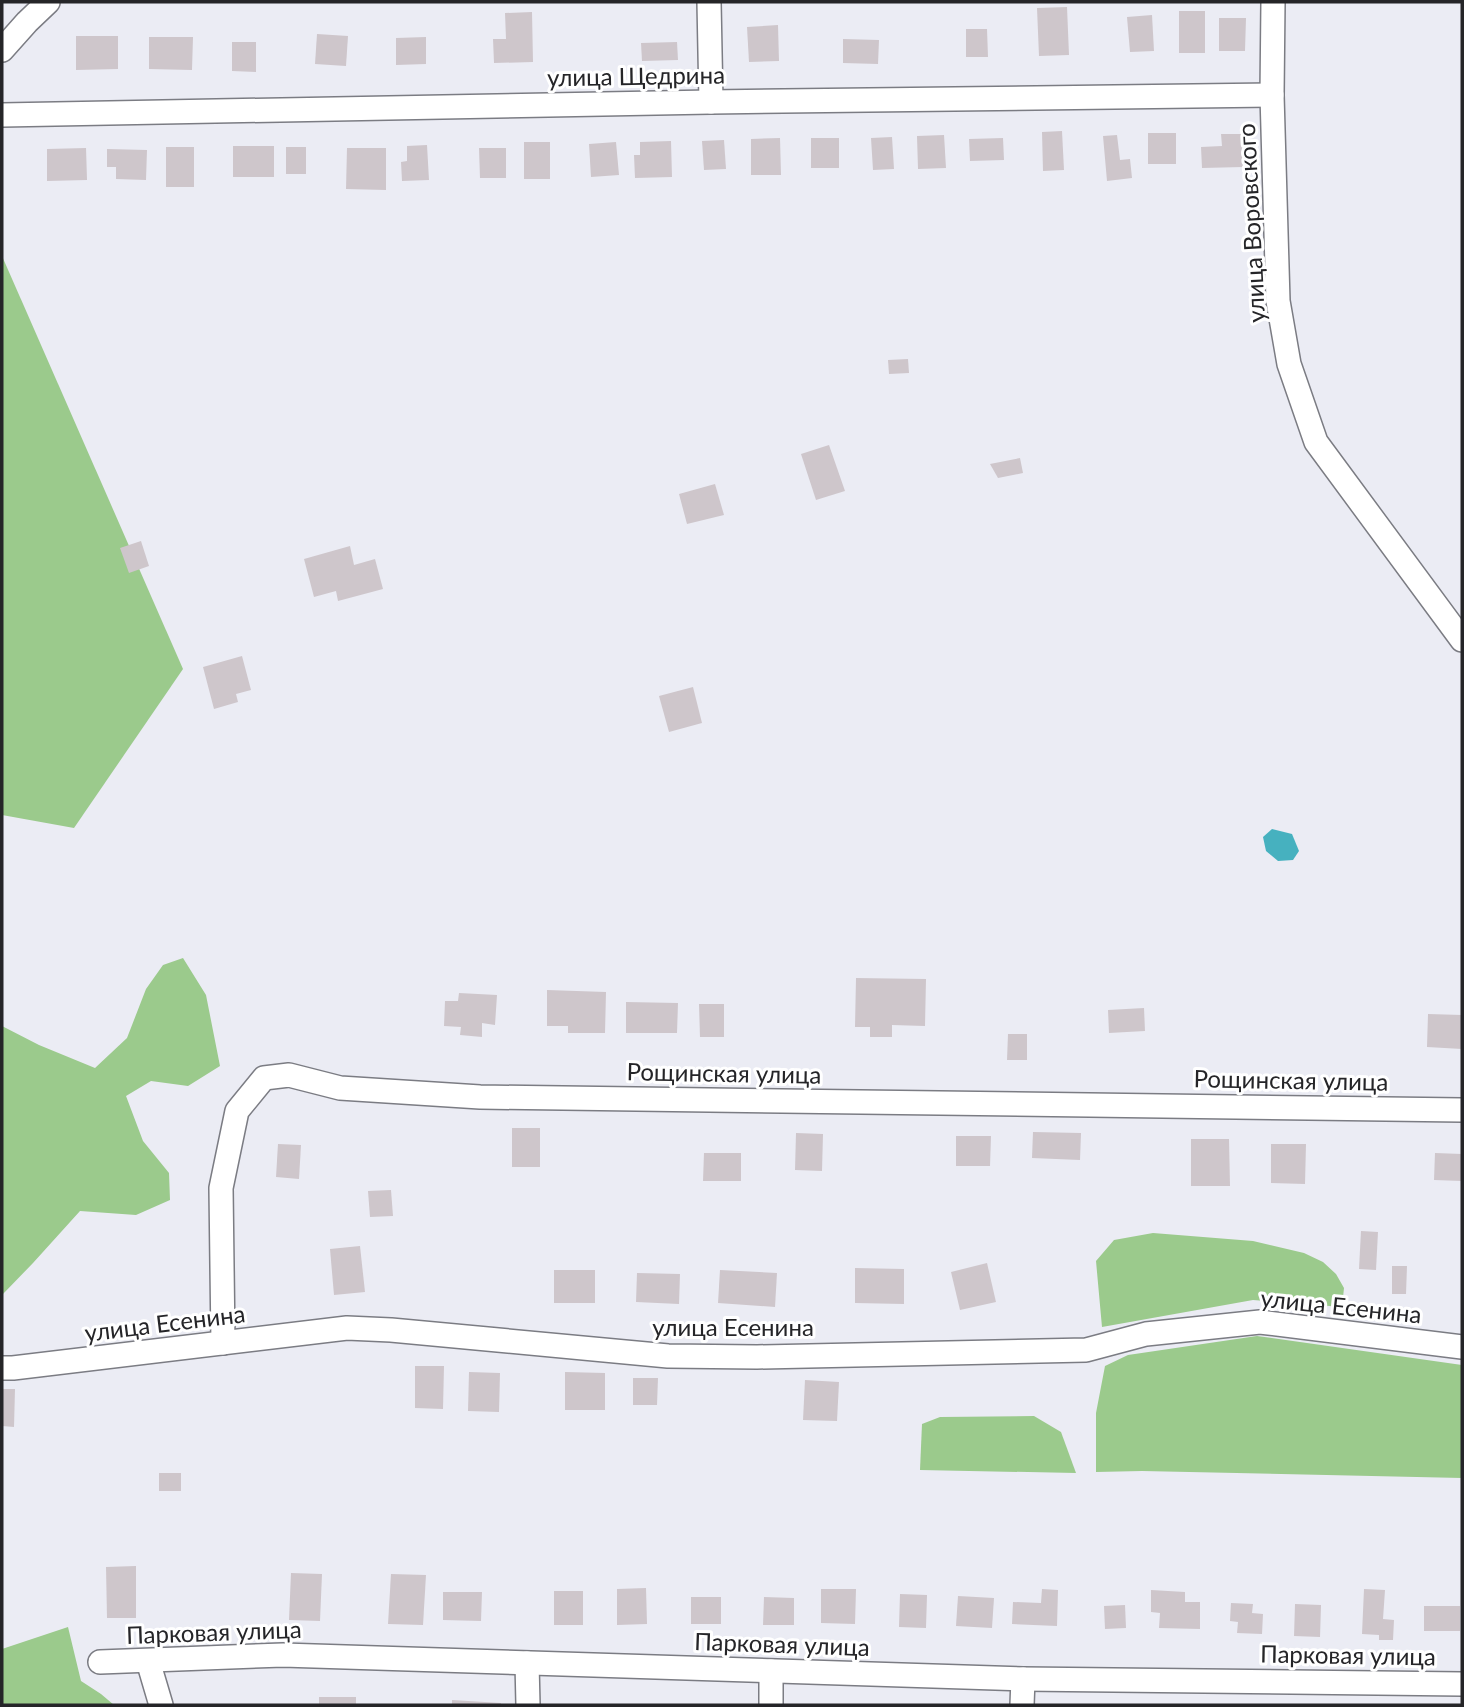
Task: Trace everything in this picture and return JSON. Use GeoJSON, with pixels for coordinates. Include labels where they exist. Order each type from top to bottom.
{"type":"FeatureCollection","features":[{"type":"Feature","properties":{"kind":"street"},"geometry":{"type":"LineString","coordinates":[[2,50],[48,2]]}},
{"type":"Feature","properties":{"kind":"street"},"geometry":{"type":"LineString","coordinates":[[709,2],[711,102]]}},
{"type":"Feature","properties":{"kind":"street","name":"улица Воровского"},"geometry":{"type":"LineString","coordinates":[[1273,2],[1272,95],[1278,301],[1289,365],[1316,443],[1462,640]]}},
{"type":"Feature","properties":{"kind":"street","name":"улица Щедрина"},"geometry":{"type":"LineString","coordinates":[[2,115],[1272,95]]}},
{"type":"Feature","properties":{"kind":"street","name":"Рощинская улица"},"geometry":{"type":"LineString","coordinates":[[223,1343],[221,1188],[237,1111],[264,1078],[289,1075],[340,1088],[480,1097],[1462,1110]]}},
{"type":"Feature","properties":{"kind":"street","name":"улица Есенина"},"geometry":{"type":"LineString","coordinates":[[2,1368],[347,1328],[668,1356],[1086,1350],[1146,1334],[1260,1322],[1462,1347]]}},
{"type":"Feature","properties":{"kind":"street","name":"Парковая улица"},"geometry":{"type":"LineString","coordinates":[[100,1662],[283,1655],[1023,1679],[1462,1684]]}},
{"type":"Feature","properties":{"kind":"street"},"geometry":{"type":"LineString","coordinates":[[148,1661],[161,1705]]}},
{"type":"Feature","properties":{"kind":"street"},"geometry":{"type":"LineString","coordinates":[[527,1663],[528,1705]]}},
{"type":"Feature","properties":{"kind":"street"},"geometry":{"type":"LineString","coordinates":[[771,1671],[771,1705]]}},
{"type":"Feature","properties":{"kind":"street"},"geometry":{"type":"LineString","coordinates":[[1023,1679],[1023,1705]]}},
{"type":"Feature","properties":{"kind":"green space"},"geometry":{"type":"Polygon","coordinates":[[[2,256],[183,669],[74,828],[2,815],[2,256]]]}},
{"type":"Feature","properties":{"kind":"green space"},"geometry":{"type":"Polygon","coordinates":[[[183,958],[206,995],[220,1066],[188,1086],[151,1081],[126,1096],[143,1141],[169,1173],[170,1200],[136,1215],[80,1211],[2,1295],[2,1026],[95,1068],[127,1038],[146,989],[163,965],[183,958]]]}},
{"type":"Feature","properties":{"kind":"green space"},"geometry":{"type":"Polygon","coordinates":[[[1153,1233],[1253,1241],[1304,1253],[1323,1262],[1336,1274],[1344,1288],[1342,1307],[1253,1300],[1102,1327],[1096,1261],[1114,1240],[1153,1233]]]}},
{"type":"Feature","properties":{"kind":"green space"},"geometry":{"type":"Polygon","coordinates":[[[1257,1336],[1462,1365],[1462,1478],[1096,1472],[1096,1413],[1105,1366],[1128,1355],[1257,1336]]]}},
{"type":"Feature","properties":{"kind":"green space"},"geometry":{"type":"Polygon","coordinates":[[[1034,1416],[1061,1432],[1076,1473],[920,1470],[922,1424],[940,1417],[1034,1416]]]}},
{"type":"Feature","properties":{"kind":"green space"},"geometry":{"type":"Polygon","coordinates":[[[68,1627],[81,1681],[114,1705],[2,1705],[2,1649],[68,1627]]]}},
{"type":"Feature","properties":{"kind":"water"},"geometry":{"type":"Polygon","coordinates":[[[1272,829],[1292,834],[1299,851],[1293,860],[1278,861],[1266,851],[1263,837],[1272,829]]]}},
{"type":"Feature","properties":{"kind":"building"},"geometry":{"type":"Polygon","coordinates":[[[1067,7],[1069,55],[1039,56],[1037,8],[1067,7]]]}},
{"type":"Feature","properties":{"kind":"building"},"geometry":{"type":"Polygon","coordinates":[[[1179,11],[1205,11],[1205,53],[1179,53],[1179,11]]]}},
{"type":"Feature","properties":{"kind":"building"},"geometry":{"type":"Polygon","coordinates":[[[532,12],[533,62],[494,63],[493,39],[506,39],[505,13],[532,12]]]}},
{"type":"Feature","properties":{"kind":"building"},"geometry":{"type":"Polygon","coordinates":[[[1152,15],[1154,51],[1130,52],[1127,17],[1152,15]]]}},
{"type":"Feature","properties":{"kind":"building"},"geometry":{"type":"Polygon","coordinates":[[[1219,18],[1246,18],[1245,51],[1219,51],[1219,18]]]}},
{"type":"Feature","properties":{"kind":"building"},"geometry":{"type":"Polygon","coordinates":[[[778,25],[779,61],[749,62],[747,27],[778,25]]]}},
{"type":"Feature","properties":{"kind":"building"},"geometry":{"type":"Polygon","coordinates":[[[966,29],[987,29],[988,57],[966,57],[966,29]]]}},
{"type":"Feature","properties":{"kind":"building"},"geometry":{"type":"Polygon","coordinates":[[[317,34],[348,36],[346,66],[315,64],[317,34]]]}},
{"type":"Feature","properties":{"kind":"building"},"geometry":{"type":"Polygon","coordinates":[[[76,36],[118,36],[118,69],[76,70],[76,36]]]}},
{"type":"Feature","properties":{"kind":"building"},"geometry":{"type":"Polygon","coordinates":[[[149,37],[193,37],[192,70],[149,69],[149,37]]]}},
{"type":"Feature","properties":{"kind":"building"},"geometry":{"type":"Polygon","coordinates":[[[426,37],[426,64],[396,65],[396,38],[426,37]]]}},
{"type":"Feature","properties":{"kind":"building"},"geometry":{"type":"Polygon","coordinates":[[[843,39],[879,40],[878,64],[843,63],[843,39]]]}},
{"type":"Feature","properties":{"kind":"building"},"geometry":{"type":"Polygon","coordinates":[[[232,42],[256,42],[256,72],[232,71],[232,42]]]}},
{"type":"Feature","properties":{"kind":"building"},"geometry":{"type":"Polygon","coordinates":[[[677,42],[678,60],[642,61],[641,43],[677,42]]]}},
{"type":"Feature","properties":{"kind":"building"},"geometry":{"type":"Polygon","coordinates":[[[1062,131],[1064,170],[1043,171],[1042,132],[1062,131]]]}},
{"type":"Feature","properties":{"kind":"building"},"geometry":{"type":"Polygon","coordinates":[[[1148,133],[1176,133],[1176,164],[1148,164],[1148,133]]]}},
{"type":"Feature","properties":{"kind":"building"},"geometry":{"type":"Polygon","coordinates":[[[1221,134],[1241,134],[1243,167],[1202,168],[1201,147],[1222,146],[1221,134]]]}},
{"type":"Feature","properties":{"kind":"building"},"geometry":{"type":"Polygon","coordinates":[[[944,135],[946,168],[918,169],[917,136],[944,135]]]}},
{"type":"Feature","properties":{"kind":"building"},"geometry":{"type":"Polygon","coordinates":[[[1117,135],[1120,160],[1130,159],[1132,178],[1107,181],[1103,136],[1117,135]]]}},
{"type":"Feature","properties":{"kind":"building"},"geometry":{"type":"Polygon","coordinates":[[[892,137],[894,169],[873,170],[871,138],[892,137]]]}},
{"type":"Feature","properties":{"kind":"building"},"geometry":{"type":"Polygon","coordinates":[[[780,138],[781,175],[751,175],[751,139],[780,138]]]}},
{"type":"Feature","properties":{"kind":"building"},"geometry":{"type":"Polygon","coordinates":[[[811,138],[839,138],[839,168],[811,168],[811,138]]]}},
{"type":"Feature","properties":{"kind":"building"},"geometry":{"type":"Polygon","coordinates":[[[1003,138],[1004,160],[970,161],[969,139],[1003,138]]]}},
{"type":"Feature","properties":{"kind":"building"},"geometry":{"type":"Polygon","coordinates":[[[724,140],[726,169],[704,170],[702,141],[724,140]]]}},
{"type":"Feature","properties":{"kind":"building"},"geometry":{"type":"Polygon","coordinates":[[[671,141],[672,177],[635,178],[634,155],[640,155],[640,142],[671,141]]]}},
{"type":"Feature","properties":{"kind":"building"},"geometry":{"type":"Polygon","coordinates":[[[524,142],[550,142],[550,179],[524,179],[524,142]]]}},
{"type":"Feature","properties":{"kind":"building"},"geometry":{"type":"Polygon","coordinates":[[[616,142],[619,175],[591,177],[589,144],[616,142]]]}},
{"type":"Feature","properties":{"kind":"building"},"geometry":{"type":"Polygon","coordinates":[[[427,145],[429,180],[402,181],[401,162],[407,161],[407,146],[427,145]]]}},
{"type":"Feature","properties":{"kind":"building"},"geometry":{"type":"Polygon","coordinates":[[[233,146],[274,146],[274,177],[233,177],[233,146]]]}},
{"type":"Feature","properties":{"kind":"building"},"geometry":{"type":"Polygon","coordinates":[[[166,147],[194,147],[194,187],[166,187],[166,147]]]}},
{"type":"Feature","properties":{"kind":"building"},"geometry":{"type":"Polygon","coordinates":[[[286,147],[306,147],[306,174],[286,174],[286,147]]]}},
{"type":"Feature","properties":{"kind":"building"},"geometry":{"type":"Polygon","coordinates":[[[86,148],[87,180],[47,181],[47,149],[86,148]]]}},
{"type":"Feature","properties":{"kind":"building"},"geometry":{"type":"Polygon","coordinates":[[[347,148],[386,148],[386,190],[346,189],[347,148]]]}},
{"type":"Feature","properties":{"kind":"building"},"geometry":{"type":"Polygon","coordinates":[[[479,148],[506,148],[506,178],[480,178],[479,148]]]}},
{"type":"Feature","properties":{"kind":"building"},"geometry":{"type":"Polygon","coordinates":[[[107,149],[147,150],[146,180],[116,179],[116,167],[107,167],[107,149]]]}},
{"type":"Feature","properties":{"kind":"building"},"geometry":{"type":"Polygon","coordinates":[[[908,359],[909,373],[889,374],[888,360],[908,359]]]}},
{"type":"Feature","properties":{"kind":"building"},"geometry":{"type":"Polygon","coordinates":[[[829,445],[845,491],[816,500],[801,454],[829,445]]]}},
{"type":"Feature","properties":{"kind":"building"},"geometry":{"type":"Polygon","coordinates":[[[1020,458],[1023,473],[998,478],[990,464],[1020,458]]]}},
{"type":"Feature","properties":{"kind":"building"},"geometry":{"type":"Polygon","coordinates":[[[715,484],[724,515],[687,524],[679,494],[715,484]]]}},
{"type":"Feature","properties":{"kind":"building"},"geometry":{"type":"Polygon","coordinates":[[[141,541],[149,566],[129,573],[120,548],[141,541]]]}},
{"type":"Feature","properties":{"kind":"building"},"geometry":{"type":"Polygon","coordinates":[[[350,546],[354,565],[375,559],[383,589],[338,601],[336,591],[314,597],[304,559],[350,546]]]}},
{"type":"Feature","properties":{"kind":"building"},"geometry":{"type":"Polygon","coordinates":[[[242,656],[251,690],[236,694],[238,702],[214,709],[203,667],[242,656]]]}},
{"type":"Feature","properties":{"kind":"building"},"geometry":{"type":"Polygon","coordinates":[[[693,687],[702,723],[669,732],[659,696],[693,687]]]}},
{"type":"Feature","properties":{"kind":"building"},"geometry":{"type":"Polygon","coordinates":[[[856,978],[926,979],[925,1026],[892,1025],[892,1037],[870,1037],[870,1027],[855,1027],[856,978]]]}},
{"type":"Feature","properties":{"kind":"building"},"geometry":{"type":"Polygon","coordinates":[[[547,990],[606,992],[605,1033],[568,1033],[568,1026],[547,1026],[547,990]]]}},
{"type":"Feature","properties":{"kind":"building"},"geometry":{"type":"Polygon","coordinates":[[[459,993],[497,995],[495,1025],[482,1023],[482,1037],[460,1035],[461,1027],[444,1026],[445,1001],[458,1001],[459,993]]]}},
{"type":"Feature","properties":{"kind":"building"},"geometry":{"type":"Polygon","coordinates":[[[626,1002],[678,1003],[677,1033],[626,1033],[626,1002]]]}},
{"type":"Feature","properties":{"kind":"building"},"geometry":{"type":"Polygon","coordinates":[[[699,1004],[724,1004],[724,1037],[700,1037],[699,1004]]]}},
{"type":"Feature","properties":{"kind":"building"},"geometry":{"type":"Polygon","coordinates":[[[1144,1008],[1145,1031],[1109,1033],[1108,1010],[1144,1008]]]}},
{"type":"Feature","properties":{"kind":"building"},"geometry":{"type":"Polygon","coordinates":[[[1428,1014],[1462,1015],[1462,1049],[1427,1047],[1428,1014]]]}},
{"type":"Feature","properties":{"kind":"building"},"geometry":{"type":"Polygon","coordinates":[[[1008,1034],[1027,1034],[1027,1060],[1007,1060],[1008,1034]]]}},
{"type":"Feature","properties":{"kind":"building"},"geometry":{"type":"Polygon","coordinates":[[[512,1128],[540,1128],[540,1167],[512,1167],[512,1128]]]}},
{"type":"Feature","properties":{"kind":"building"},"geometry":{"type":"Polygon","coordinates":[[[1033,1132],[1081,1133],[1080,1160],[1032,1158],[1033,1132]]]}},
{"type":"Feature","properties":{"kind":"building"},"geometry":{"type":"Polygon","coordinates":[[[796,1133],[823,1134],[822,1171],[795,1170],[796,1133]]]}},
{"type":"Feature","properties":{"kind":"building"},"geometry":{"type":"Polygon","coordinates":[[[956,1136],[991,1136],[990,1166],[956,1166],[956,1136]]]}},
{"type":"Feature","properties":{"kind":"building"},"geometry":{"type":"Polygon","coordinates":[[[1191,1139],[1229,1139],[1230,1186],[1191,1186],[1191,1139]]]}},
{"type":"Feature","properties":{"kind":"building"},"geometry":{"type":"Polygon","coordinates":[[[278,1144],[301,1145],[299,1179],[276,1177],[278,1144]]]}},
{"type":"Feature","properties":{"kind":"building"},"geometry":{"type":"Polygon","coordinates":[[[1271,1144],[1306,1144],[1305,1184],[1271,1183],[1271,1144]]]}},
{"type":"Feature","properties":{"kind":"building"},"geometry":{"type":"Polygon","coordinates":[[[704,1153],[741,1153],[741,1181],[703,1181],[704,1153]]]}},
{"type":"Feature","properties":{"kind":"building"},"geometry":{"type":"Polygon","coordinates":[[[1435,1153],[1462,1154],[1462,1181],[1434,1180],[1435,1153]]]}},
{"type":"Feature","properties":{"kind":"building"},"geometry":{"type":"Polygon","coordinates":[[[391,1190],[393,1216],[370,1217],[368,1191],[391,1190]]]}},
{"type":"Feature","properties":{"kind":"building"},"geometry":{"type":"Polygon","coordinates":[[[1361,1231],[1378,1232],[1376,1270],[1359,1269],[1361,1231]]]}},
{"type":"Feature","properties":{"kind":"building"},"geometry":{"type":"Polygon","coordinates":[[[360,1246],[365,1292],[334,1295],[330,1249],[360,1246]]]}},
{"type":"Feature","properties":{"kind":"building"},"geometry":{"type":"Polygon","coordinates":[[[987,1263],[996,1302],[960,1310],[951,1272],[987,1263]]]}},
{"type":"Feature","properties":{"kind":"building"},"geometry":{"type":"Polygon","coordinates":[[[1392,1266],[1407,1266],[1406,1294],[1392,1294],[1392,1266]]]}},
{"type":"Feature","properties":{"kind":"building"},"geometry":{"type":"Polygon","coordinates":[[[855,1268],[904,1269],[904,1304],[855,1303],[855,1268]]]}},
{"type":"Feature","properties":{"kind":"building"},"geometry":{"type":"Polygon","coordinates":[[[554,1270],[595,1270],[595,1303],[554,1303],[554,1270]]]}},
{"type":"Feature","properties":{"kind":"building"},"geometry":{"type":"Polygon","coordinates":[[[720,1270],[777,1273],[775,1307],[718,1303],[720,1270]]]}},
{"type":"Feature","properties":{"kind":"building"},"geometry":{"type":"Polygon","coordinates":[[[637,1273],[680,1274],[679,1304],[636,1302],[637,1273]]]}},
{"type":"Feature","properties":{"kind":"building"},"geometry":{"type":"Polygon","coordinates":[[[415,1366],[444,1366],[443,1409],[415,1408],[415,1366]]]}},
{"type":"Feature","properties":{"kind":"building"},"geometry":{"type":"Polygon","coordinates":[[[469,1372],[500,1373],[499,1412],[468,1411],[469,1372]]]}},
{"type":"Feature","properties":{"kind":"building"},"geometry":{"type":"Polygon","coordinates":[[[565,1372],[605,1373],[605,1410],[565,1410],[565,1372]]]}},
{"type":"Feature","properties":{"kind":"building"},"geometry":{"type":"Polygon","coordinates":[[[633,1378],[658,1378],[657,1405],[633,1405],[633,1378]]]}},
{"type":"Feature","properties":{"kind":"building"},"geometry":{"type":"Polygon","coordinates":[[[805,1380],[839,1382],[837,1421],[803,1420],[805,1380]]]}},
{"type":"Feature","properties":{"kind":"building"},"geometry":{"type":"Polygon","coordinates":[[[2,1389],[15,1389],[14,1427],[2,1426],[2,1389]]]}},
{"type":"Feature","properties":{"kind":"building"},"geometry":{"type":"Polygon","coordinates":[[[159,1473],[181,1473],[181,1491],[159,1491],[159,1473]]]}},
{"type":"Feature","properties":{"kind":"building"},"geometry":{"type":"Polygon","coordinates":[[[136,1566],[136,1618],[107,1618],[106,1567],[136,1566]]]}},
{"type":"Feature","properties":{"kind":"building"},"geometry":{"type":"Polygon","coordinates":[[[291,1573],[322,1574],[320,1621],[289,1620],[291,1573]]]}},
{"type":"Feature","properties":{"kind":"building"},"geometry":{"type":"Polygon","coordinates":[[[391,1574],[426,1575],[423,1625],[388,1624],[391,1574]]]}},
{"type":"Feature","properties":{"kind":"building"},"geometry":{"type":"Polygon","coordinates":[[[646,1588],[647,1624],[617,1625],[617,1589],[646,1588]]]}},
{"type":"Feature","properties":{"kind":"building"},"geometry":{"type":"Polygon","coordinates":[[[821,1589],[856,1589],[855,1624],[821,1623],[821,1589]]]}},
{"type":"Feature","properties":{"kind":"building"},"geometry":{"type":"Polygon","coordinates":[[[1042,1589],[1058,1590],[1057,1626],[1012,1624],[1013,1602],[1041,1603],[1042,1589]]]}},
{"type":"Feature","properties":{"kind":"building"},"geometry":{"type":"Polygon","coordinates":[[[1364,1589],[1385,1590],[1383,1619],[1394,1620],[1393,1640],[1379,1640],[1379,1635],[1362,1634],[1364,1589]]]}},
{"type":"Feature","properties":{"kind":"building"},"geometry":{"type":"Polygon","coordinates":[[[1151,1590],[1185,1592],[1185,1602],[1200,1602],[1200,1629],[1159,1628],[1160,1613],[1151,1612],[1151,1590]]]}},
{"type":"Feature","properties":{"kind":"building"},"geometry":{"type":"Polygon","coordinates":[[[554,1591],[583,1591],[583,1625],[554,1625],[554,1591]]]}},
{"type":"Feature","properties":{"kind":"building"},"geometry":{"type":"Polygon","coordinates":[[[443,1592],[482,1592],[481,1621],[443,1620],[443,1592]]]}},
{"type":"Feature","properties":{"kind":"building"},"geometry":{"type":"Polygon","coordinates":[[[900,1594],[927,1595],[926,1628],[899,1627],[900,1594]]]}},
{"type":"Feature","properties":{"kind":"building"},"geometry":{"type":"Polygon","coordinates":[[[958,1596],[994,1598],[992,1628],[956,1626],[958,1596]]]}},
{"type":"Feature","properties":{"kind":"building"},"geometry":{"type":"Polygon","coordinates":[[[691,1597],[721,1597],[721,1624],[691,1624],[691,1597]]]}},
{"type":"Feature","properties":{"kind":"building"},"geometry":{"type":"Polygon","coordinates":[[[764,1597],[794,1598],[794,1625],[763,1625],[764,1597]]]}},
{"type":"Feature","properties":{"kind":"building"},"geometry":{"type":"Polygon","coordinates":[[[1231,1603],[1253,1604],[1252,1613],[1263,1614],[1262,1634],[1237,1633],[1238,1622],[1230,1621],[1231,1603]]]}},
{"type":"Feature","properties":{"kind":"building"},"geometry":{"type":"Polygon","coordinates":[[[1295,1604],[1321,1605],[1320,1637],[1294,1636],[1295,1604]]]}},
{"type":"Feature","properties":{"kind":"building"},"geometry":{"type":"Polygon","coordinates":[[[1125,1605],[1126,1628],[1105,1629],[1104,1606],[1125,1605]]]}},
{"type":"Feature","properties":{"kind":"building"},"geometry":{"type":"Polygon","coordinates":[[[1424,1606],[1460,1606],[1460,1631],[1424,1631],[1424,1606]]]}},
{"type":"Feature","properties":{"kind":"building"},"geometry":{"type":"Polygon","coordinates":[[[319,1697],[356,1697],[356,1705],[319,1705],[319,1697]]]}},
{"type":"Feature","properties":{"kind":"building"},"geometry":{"type":"Polygon","coordinates":[[[452,1700],[501,1703],[501,1705],[452,1705],[452,1700]]]}}]}
